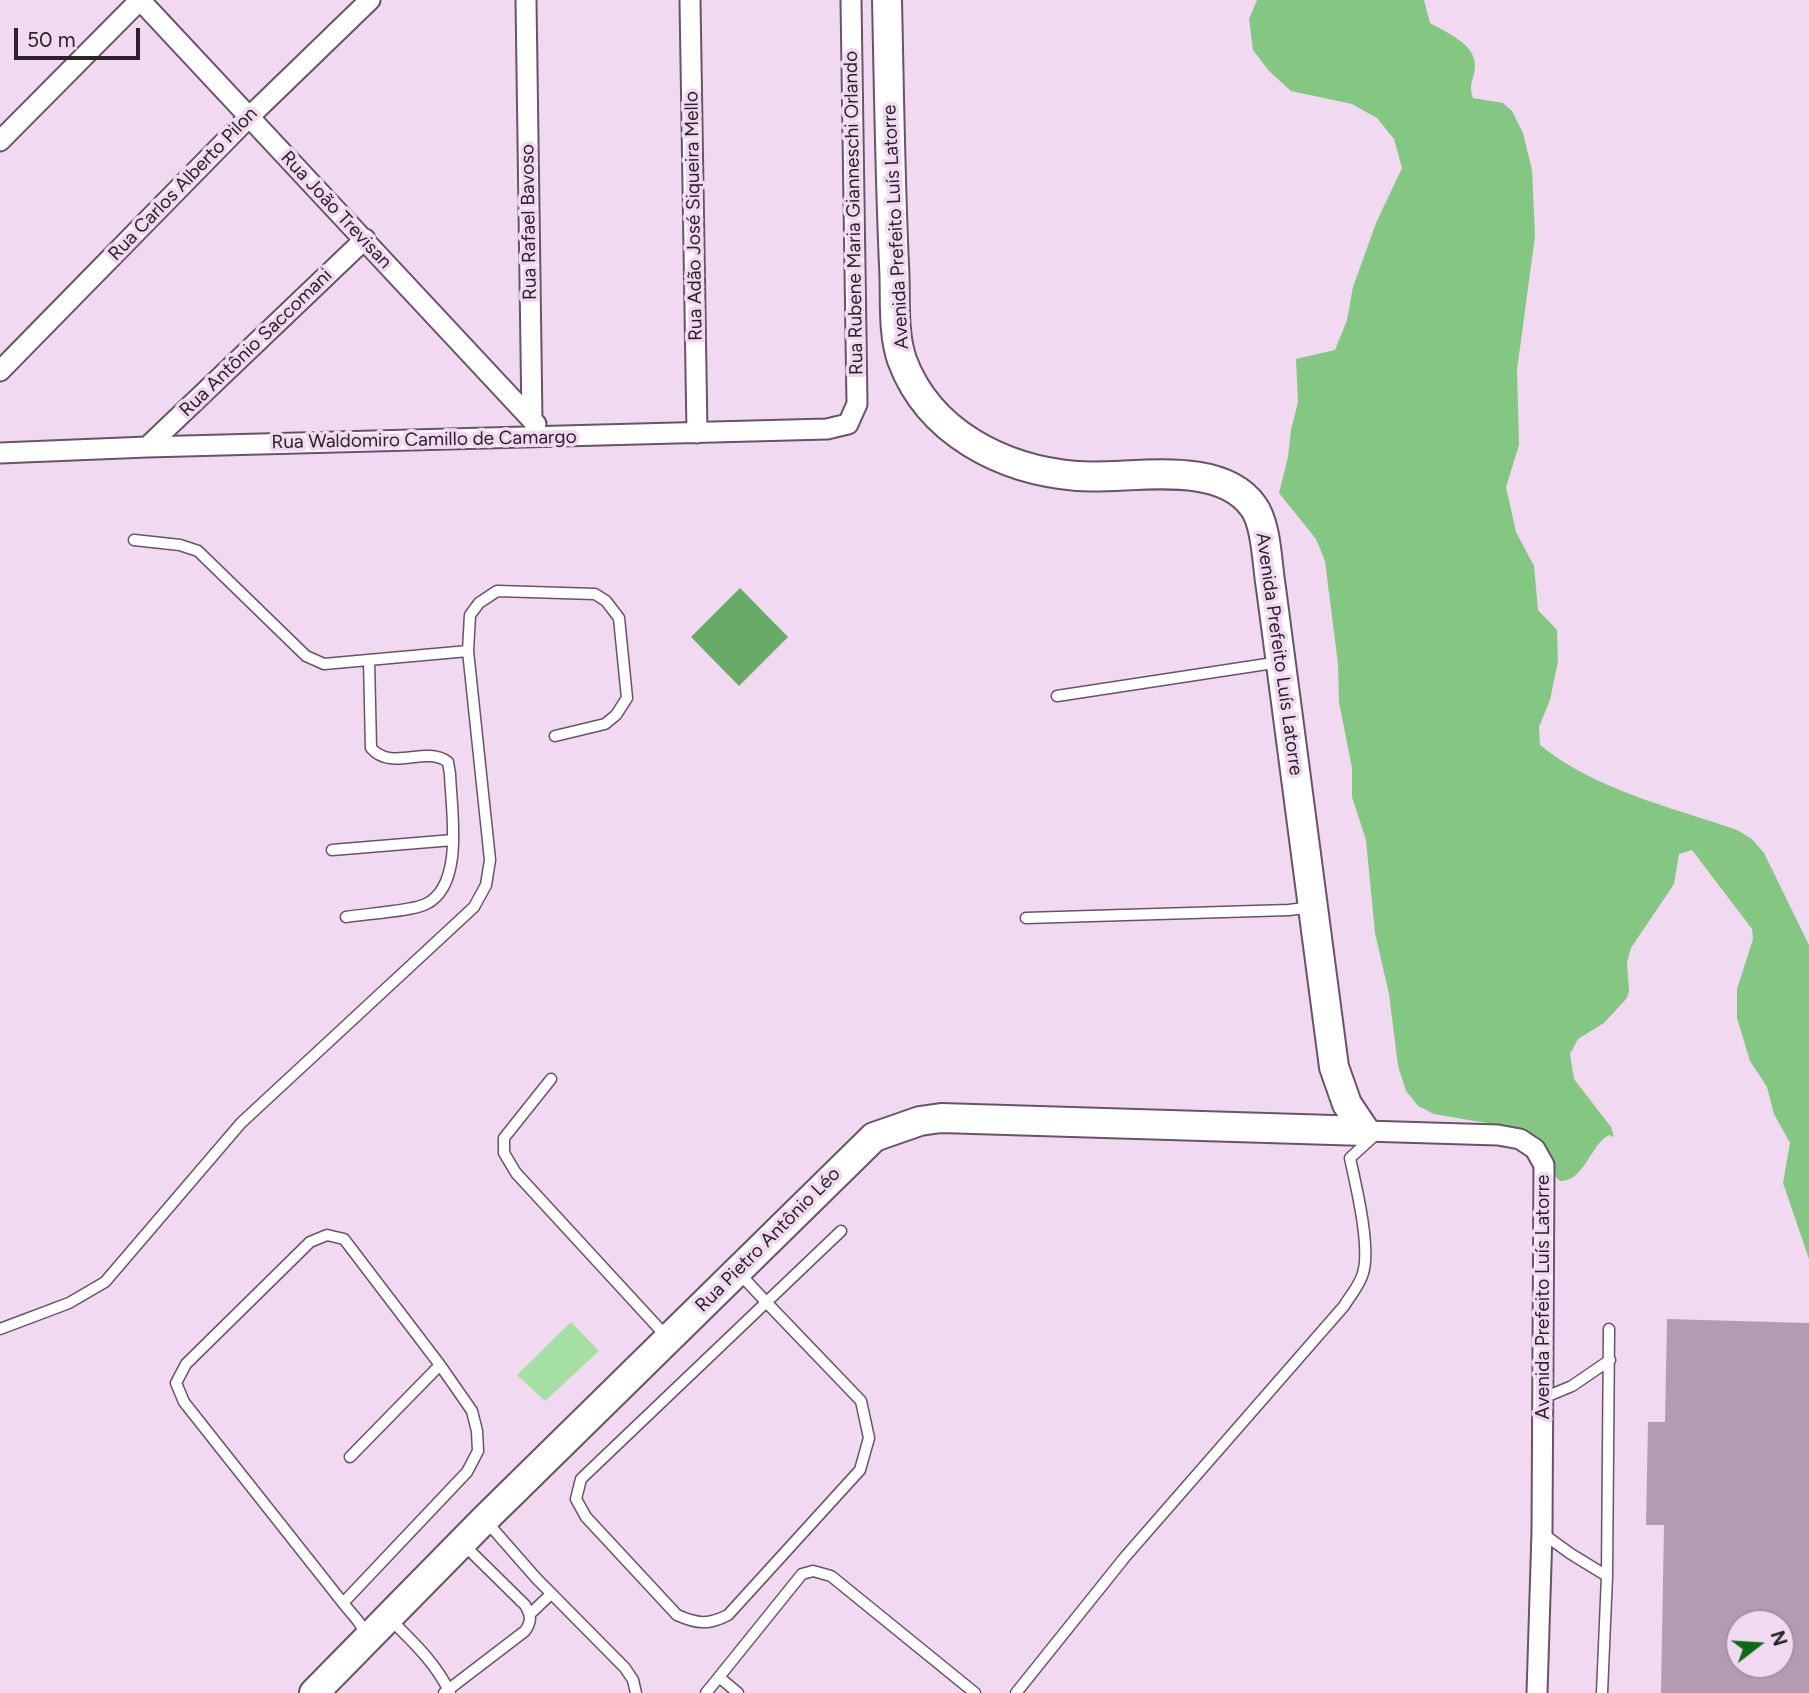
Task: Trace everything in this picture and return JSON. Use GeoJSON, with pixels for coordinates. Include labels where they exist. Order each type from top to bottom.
{"type":"FeatureCollection","features":[{"type":"Feature","properties":{"kind":"main road","name":"Avenida Prefeito Luís Latorre"},"geometry":{"type":"LineString","coordinates":[[887,0],[898,344],[910,378],[926,404],[946,425],[970,443],[1017,464],[1044,472],[1079,476],[1214,478],[1232,486],[1255,508],[1261,522],[1334,1067],[1347,1104],[1372,1131]]}},
{"type":"Feature","properties":{"kind":"main road","name":"Avenida Prefeito Luís Latorre"},"geometry":{"type":"LineString","coordinates":[[1307,1130],[1329,1098],[1334,1067]]}},
{"type":"Feature","properties":{"kind":"main road","name":"Rua Pietro Antônio Léo"},"geometry":{"type":"LineString","coordinates":[[314,1693],[485,1519],[874,1137],[920,1121],[941,1118],[1372,1131]]}},
{"type":"Feature","properties":{"kind":"street","name":"Rua João Trevisan"},"geometry":{"type":"LineString","coordinates":[[140,0],[532,420]]}},
{"type":"Feature","properties":{"kind":"street"},"geometry":{"type":"LineString","coordinates":[[0,141],[140,0]]}},
{"type":"Feature","properties":{"kind":"street","name":"Rua Carlos Alberto Pilon"},"geometry":{"type":"LineString","coordinates":[[0,371],[248,117],[370,0]]}},
{"type":"Feature","properties":{"kind":"street","name":"Rua Rafael Bavoso"},"geometry":{"type":"LineString","coordinates":[[526,0],[532,420]]}},
{"type":"Feature","properties":{"kind":"street","name":"Rua Adão José Siqueira Mello"},"geometry":{"type":"LineString","coordinates":[[690,0],[697,433]]}},
{"type":"Feature","properties":{"kind":"street","name":"Rua Rubene Maria Gianneschi Orlando"},"geometry":{"type":"LineString","coordinates":[[848,424],[857,404],[851,0]]}},
{"type":"Feature","properties":{"kind":"street","name":"Rua Antônio Saccomani"},"geometry":{"type":"LineString","coordinates":[[148,447],[365,239]]}},
{"type":"Feature","properties":{"kind":"street"},"geometry":{"type":"LineString","coordinates":[[532,420],[547,437]]}},
{"type":"Feature","properties":{"kind":"street","name":"Rua Waldomiro Camillo de Camargo"},"geometry":{"type":"LineString","coordinates":[[0,453],[827,429],[848,424]]}},
{"type":"Feature","properties":{"kind":"street","name":"Avenida Prefeito Luís Latorre"},"geometry":{"type":"LineString","coordinates":[[1372,1131],[1498,1135],[1520,1139],[1535,1149],[1544,1165],[1542,1532],[1537,1693]]}},
{"type":"Feature","properties":{"kind":"lane"},"geometry":{"type":"LineString","coordinates":[[134,540],[180,545],[198,551],[306,656],[324,664],[468,651]]}},
{"type":"Feature","properties":{"kind":"lane"},"geometry":{"type":"LineString","coordinates":[[0,1329],[69,1303],[104,1282],[241,1123],[474,907],[486,886],[491,860],[468,651],[470,615],[479,603],[497,591],[595,594],[606,601],[619,618],[627,698],[616,715],[605,724],[555,736]]}},
{"type":"Feature","properties":{"kind":"lane"},"geometry":{"type":"LineString","coordinates":[[346,917],[425,905],[439,893],[453,863],[448,762],[440,756],[387,759],[372,748],[369,660]]}},
{"type":"Feature","properties":{"kind":"lane"},"geometry":{"type":"LineString","coordinates":[[1057,696],[1280,662]]}},
{"type":"Feature","properties":{"kind":"lane"},"geometry":{"type":"LineString","coordinates":[[332,850],[453,840]]}},
{"type":"Feature","properties":{"kind":"lane"},"geometry":{"type":"LineString","coordinates":[[1026,918],[1312,906]]}},
{"type":"Feature","properties":{"kind":"lane"},"geometry":{"type":"LineString","coordinates":[[551,1079],[504,1138],[504,1153],[516,1173],[668,1338]]}},
{"type":"Feature","properties":{"kind":"lane"},"geometry":{"type":"LineString","coordinates":[[1016,1693],[1125,1557],[1344,1306],[1364,1272],[1361,1210],[1350,1158],[1372,1131]]}},
{"type":"Feature","properties":{"kind":"lane"},"geometry":{"type":"LineString","coordinates":[[737,1272],[767,1303],[861,1401],[869,1438],[860,1470],[729,1615],[713,1623],[697,1623],[677,1615],[586,1517],[576,1499],[581,1479],[767,1303],[841,1231]]}},
{"type":"Feature","properties":{"kind":"lane"},"geometry":{"type":"LineString","coordinates":[[343,1603],[467,1472],[478,1451],[472,1411],[440,1365],[344,1239],[327,1234],[310,1242],[186,1364],[176,1383],[184,1402],[343,1603],[358,1620],[368,1639]]}},
{"type":"Feature","properties":{"kind":"lane"},"geometry":{"type":"LineString","coordinates":[[1602,1693],[1607,1576],[1609,1329]]}},
{"type":"Feature","properties":{"kind":"lane"},"geometry":{"type":"LineString","coordinates":[[1543,1398],[1572,1386],[1610,1360]]}},
{"type":"Feature","properties":{"kind":"lane"},"geometry":{"type":"LineString","coordinates":[[350,1457],[440,1365]]}},
{"type":"Feature","properties":{"kind":"lane"},"geometry":{"type":"LineString","coordinates":[[485,1519],[551,1594],[625,1668],[633,1680],[636,1693]]}},
{"type":"Feature","properties":{"kind":"lane"},"geometry":{"type":"LineString","coordinates":[[1542,1532],[1607,1576]]}},
{"type":"Feature","properties":{"kind":"lane"},"geometry":{"type":"LineString","coordinates":[[389,1618],[440,1674],[448,1692],[525,1630],[530,1623],[530,1614],[517,1597],[462,1543]]}},
{"type":"Feature","properties":{"kind":"lane"},"geometry":{"type":"LineString","coordinates":[[706,1693],[802,1574],[813,1571],[831,1576],[975,1693]]}},
{"type":"Feature","properties":{"kind":"lane"},"geometry":{"type":"LineString","coordinates":[[530,1614],[551,1594]]}},
{"type":"Feature","properties":{"kind":"lane"},"geometry":{"type":"LineString","coordinates":[[719,1676],[738,1693]]}},
{"type":"Feature","properties":{"kind":"shaded area"},"geometry":{"type":"Polygon","coordinates":[[[1257,0],[1424,0],[1430,23],[1452,35],[1471,52],[1475,67],[1471,85],[1473,98],[1503,103],[1512,111],[1523,133],[1532,170],[1535,236],[1517,370],[1519,445],[1506,487],[1516,532],[1534,566],[1538,610],[1557,630],[1558,661],[1550,700],[1539,727],[1540,745],[1562,761],[1609,786],[1737,830],[1752,839],[1764,853],[1809,945],[1809,1259],[1783,1183],[1790,1143],[1774,1114],[1767,1087],[1750,1061],[1737,1018],[1737,989],[1753,939],[1752,929],[1692,850],[1679,854],[1674,884],[1631,948],[1627,962],[1627,998],[1604,1023],[1578,1039],[1570,1054],[1574,1079],[1611,1127],[1614,1137],[1609,1135],[1602,1140],[1575,1176],[1560,1181],[1504,1126],[1434,1114],[1418,1106],[1406,1091],[1398,1066],[1389,994],[1375,933],[1366,840],[1352,797],[1352,768],[1339,702],[1338,664],[1325,561],[1316,539],[1279,493],[1298,402],[1296,359],[1335,350],[1347,320],[1353,287],[1376,223],[1402,168],[1394,139],[1377,118],[1352,104],[1291,91],[1269,71],[1253,50],[1249,19],[1257,0]]]}},
{"type":"Feature","properties":{"kind":"shaded area"},"geometry":{"type":"Polygon","coordinates":[[[740,588],[788,637],[739,686],[691,637],[740,588]]]}},
{"type":"Feature","properties":{"kind":"shaded area"},"geometry":{"type":"Polygon","coordinates":[[[571,1322],[599,1351],[545,1401],[517,1375],[571,1322]]]}},
{"type":"Feature","properties":{"kind":"building"},"geometry":{"type":"Polygon","coordinates":[[[1667,1319],[1809,1323],[1809,1693],[1661,1693],[1664,1525],[1646,1525],[1648,1422],[1665,1422],[1667,1319]]]}}]}
